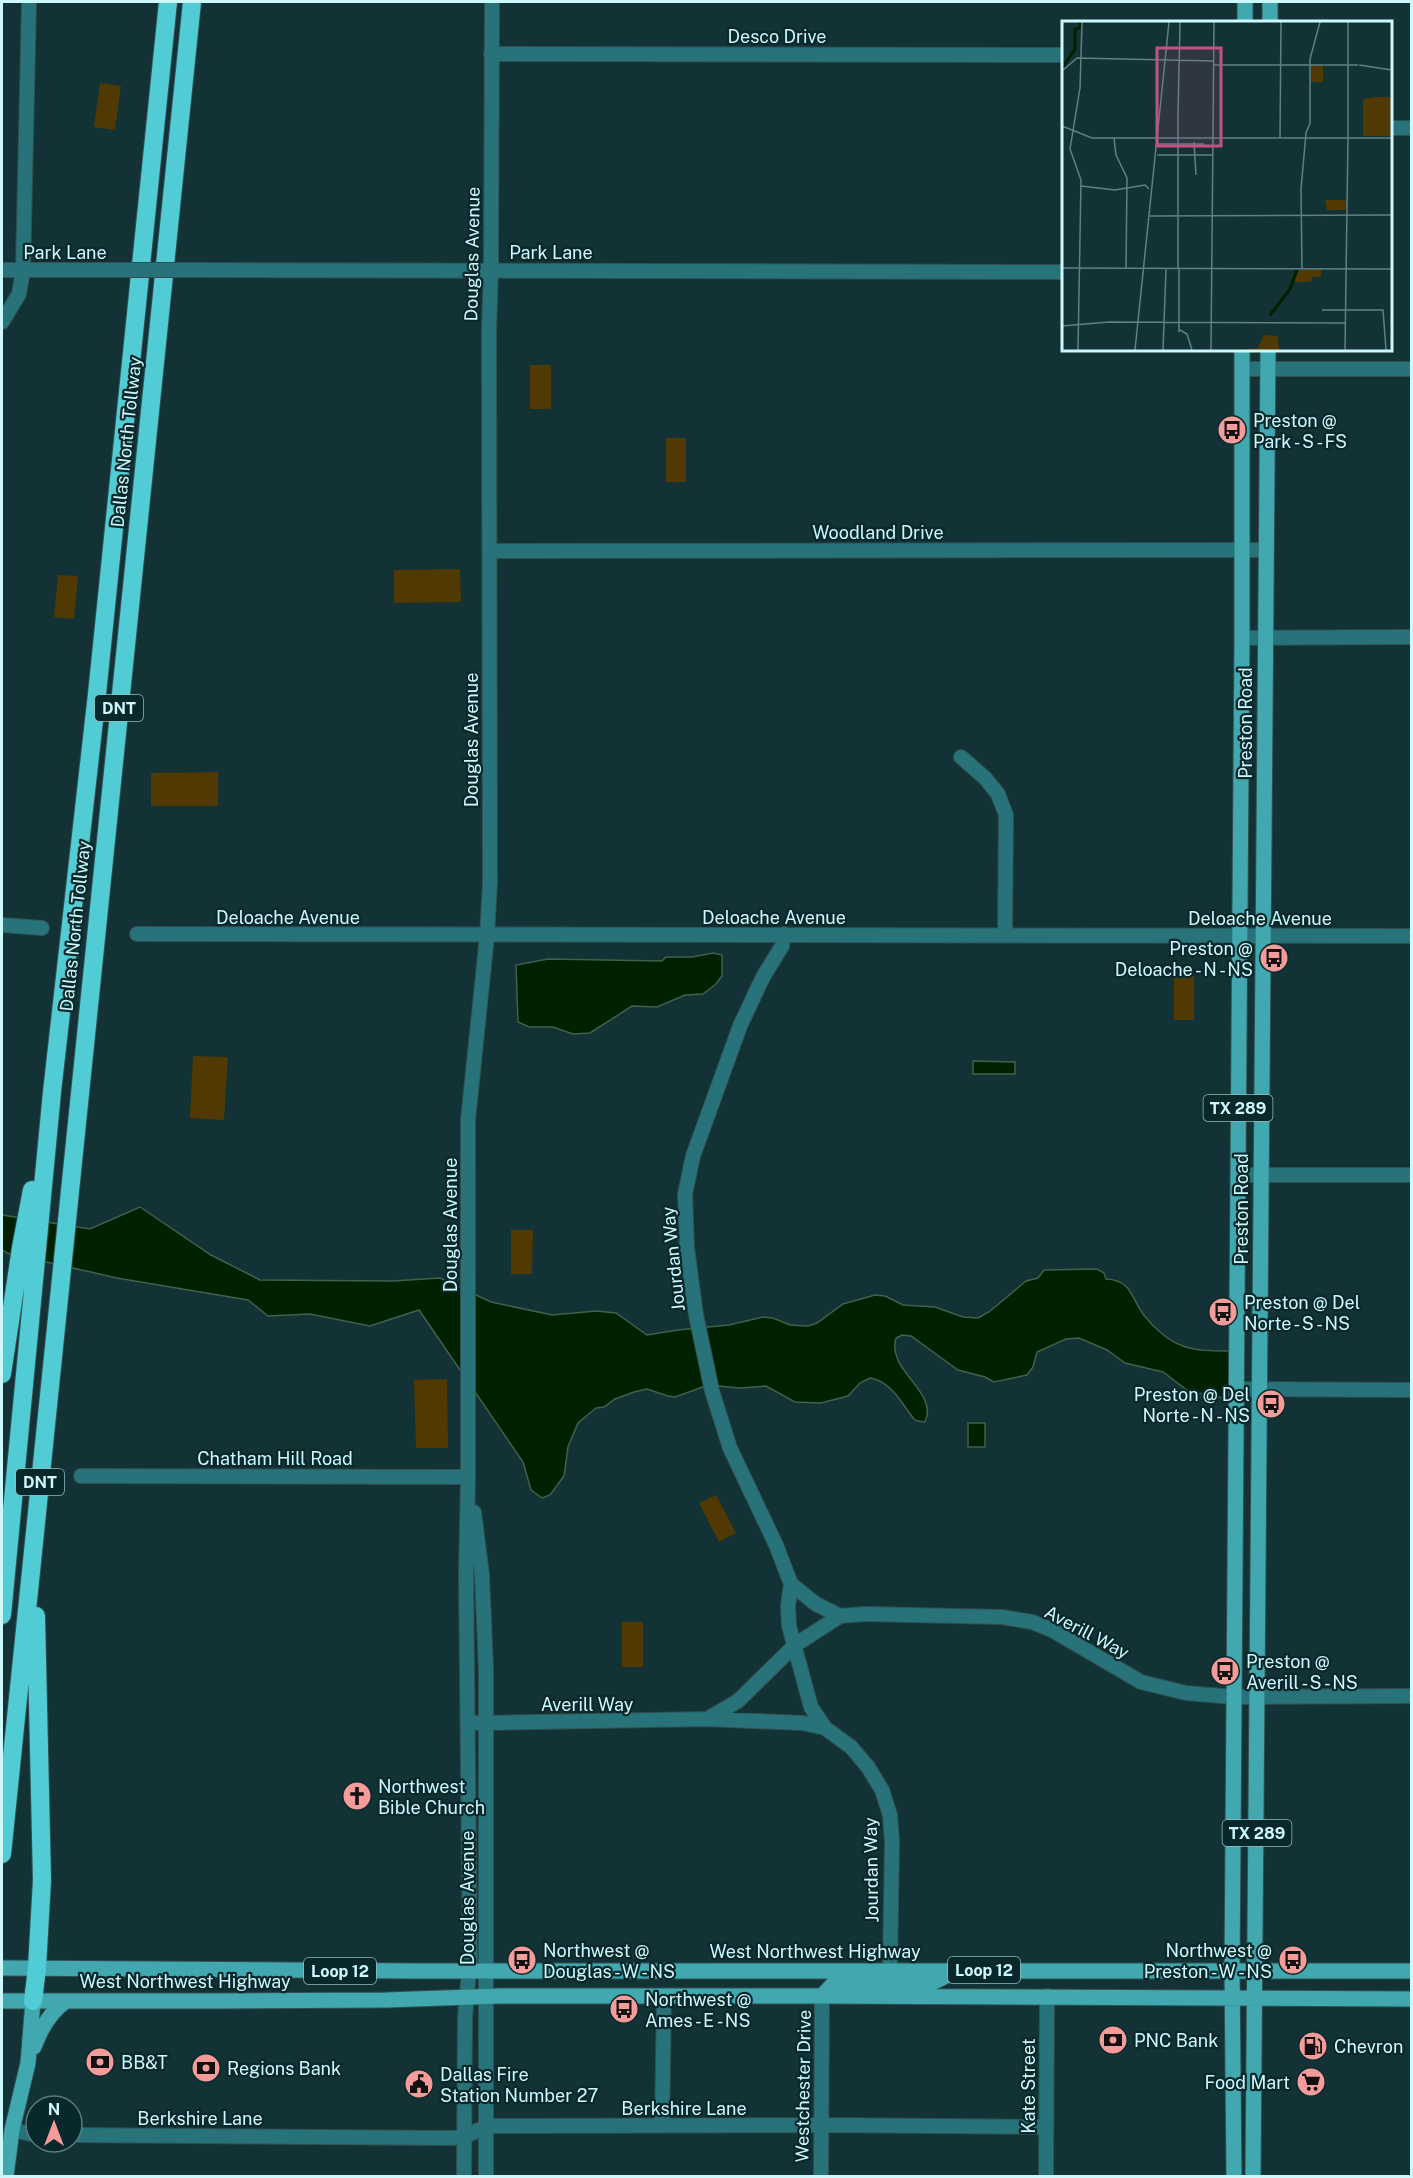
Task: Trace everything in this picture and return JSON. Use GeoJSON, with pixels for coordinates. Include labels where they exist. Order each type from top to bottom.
{"type":"FeatureCollection","features":[{"type":"Feature","properties":{"kind":"highway","name":"Dallas North Tollway"},"geometry":{"type":"LineString","coordinates":[[2,1615],[52,1092],[97,694],[168,2]]}},
{"type":"Feature","properties":{"kind":"highway","name":"Dallas North Tollway"},"geometry":{"type":"LineString","coordinates":[[2,1854],[192,2]]}},
{"type":"Feature","properties":{"kind":"highway"},"geometry":{"type":"LineString","coordinates":[[2,1374],[21,1248],[52,1092]]}},
{"type":"Feature","properties":{"kind":"highway"},"geometry":{"type":"LineString","coordinates":[[27,2001],[42,1880],[34,1549]]}},
{"type":"Feature","properties":{"kind":"main road"},"geometry":{"type":"LineString","coordinates":[[1245,2],[1245,21]]}},
{"type":"Feature","properties":{"kind":"main road"},"geometry":{"type":"LineString","coordinates":[[1270,2],[1270,21]]}},
{"type":"Feature","properties":{"kind":"main road","name":"Preston Road"},"geometry":{"type":"LineString","coordinates":[[1234,2176],[1232,1971],[1242,351]]}},
{"type":"Feature","properties":{"kind":"main road","name":"Preston Road"},"geometry":{"type":"LineString","coordinates":[[1253,2176],[1268,351]]}},
{"type":"Feature","properties":{"kind":"main road","name":"West Northwest Highway"},"geometry":{"type":"LineString","coordinates":[[2,1968],[416,1971],[1412,1971]]}},
{"type":"Feature","properties":{"kind":"main road"},"geometry":{"type":"LineString","coordinates":[[822,1996],[833,1984],[934,1982],[956,1970]]}},
{"type":"Feature","properties":{"kind":"main road"},"geometry":{"type":"LineString","coordinates":[[416,1971],[416,1998]]}},
{"type":"Feature","properties":{"kind":"main road","name":"West Northwest Highway"},"geometry":{"type":"LineString","coordinates":[[2,2001],[664,1996],[1047,1996],[1412,2000]]}},
{"type":"Feature","properties":{"kind":"main road"},"geometry":{"type":"LineString","coordinates":[[27,2001],[28,2063]]}},
{"type":"Feature","properties":{"kind":"main road"},"geometry":{"type":"LineString","coordinates":[[6,2176],[12,2130],[28,2063],[41,2028],[66,2001]]}},
{"type":"Feature","properties":{"kind":"street"},"geometry":{"type":"LineString","coordinates":[[2,322],[19,294],[24,270],[29,2]]}},
{"type":"Feature","properties":{"kind":"street","name":"Douglas Avenue"},"geometry":{"type":"LineString","coordinates":[[464,2176],[465,2017],[469,1971],[466,1612],[468,1120],[487,936],[490,861],[489,330],[492,2]]}},
{"type":"Feature","properties":{"kind":"street","name":"Desco Drive"},"geometry":{"type":"LineString","coordinates":[[491,54],[1062,54]]}},
{"type":"Feature","properties":{"kind":"street"},"geometry":{"type":"LineString","coordinates":[[1392,128],[1412,128]]}},
{"type":"Feature","properties":{"kind":"street","name":"Park Lane"},"geometry":{"type":"LineString","coordinates":[[2,270],[1062,272]]}},
{"type":"Feature","properties":{"kind":"street"},"geometry":{"type":"LineString","coordinates":[[1243,369],[1412,369]]}},
{"type":"Feature","properties":{"kind":"street","name":"Woodland Drive"},"geometry":{"type":"LineString","coordinates":[[490,551],[1266,550]]}},
{"type":"Feature","properties":{"kind":"street"},"geometry":{"type":"LineString","coordinates":[[1242,638],[1412,637]]}},
{"type":"Feature","properties":{"kind":"street"},"geometry":{"type":"LineString","coordinates":[[962,758],[985,778],[998,794],[1006,815],[1005,934]]}},
{"type":"Feature","properties":{"kind":"street"},"geometry":{"type":"LineString","coordinates":[[2,925],[42,928]]}},
{"type":"Feature","properties":{"kind":"street","name":"Deloache Avenue"},"geometry":{"type":"LineString","coordinates":[[137,934],[1412,936]]}},
{"type":"Feature","properties":{"kind":"street","name":"Jourdan Way"},"geometry":{"type":"LineString","coordinates":[[784,934],[782,946],[763,977],[740,1026],[688,1173],[685,1194],[687,1248],[696,1315],[712,1391],[730,1448],[776,1545],[791,1584],[788,1606],[789,1626],[811,1707],[825,1728],[851,1747],[868,1767],[882,1790],[890,1815],[892,1842],[890,1971]]}},
{"type":"Feature","properties":{"kind":"street"},"geometry":{"type":"LineString","coordinates":[[1238,1175],[1412,1175]]}},
{"type":"Feature","properties":{"kind":"street"},"geometry":{"type":"LineString","coordinates":[[1237,1389],[1412,1390]]}},
{"type":"Feature","properties":{"kind":"street","name":"Chatham Hill Road"},"geometry":{"type":"LineString","coordinates":[[81,1476],[468,1477]]}},
{"type":"Feature","properties":{"kind":"street","name":"Douglas Avenue"},"geometry":{"type":"LineString","coordinates":[[468,1477],[480,1548],[486,1669],[484,1722],[486,2176]]}},
{"type":"Feature","properties":{"kind":"street"},"geometry":{"type":"LineString","coordinates":[[791,1584],[816,1604],[840,1616]]}},
{"type":"Feature","properties":{"kind":"street"},"geometry":{"type":"LineString","coordinates":[[466,1612],[483,1611]]}},
{"type":"Feature","properties":{"kind":"street","name":"Averill Way"},"geometry":{"type":"LineString","coordinates":[[707,1719],[738,1701],[795,1645],[840,1616],[865,1614],[1002,1617],[1032,1622],[1052,1630],[1141,1682],[1186,1693],[1234,1696],[1412,1696]]}},
{"type":"Feature","properties":{"kind":"street","name":"Averill Way"},"geometry":{"type":"LineString","coordinates":[[467,1723],[707,1719],[803,1723],[825,1728]]}},
{"type":"Feature","properties":{"kind":"street"},"geometry":{"type":"LineString","coordinates":[[662,2126],[664,1996]]}},
{"type":"Feature","properties":{"kind":"street","name":"Westchester Drive"},"geometry":{"type":"LineString","coordinates":[[821,2176],[822,1996]]}},
{"type":"Feature","properties":{"kind":"street","name":"Kate Street"},"geometry":{"type":"LineString","coordinates":[[1046,2176],[1047,1996]]}},
{"type":"Feature","properties":{"kind":"street","name":"Berkshire Lane"},"geometry":{"type":"LineString","coordinates":[[84,2135],[464,2137],[487,2126],[1046,2127]]}},
{"type":"Feature","properties":{"kind":"street"},"geometry":{"type":"LineString","coordinates":[[12,2130],[24,2132]]}},
{"type":"Feature","properties":{"kind":"shaded area"},"geometry":{"type":"Polygon","coordinates":[[[100,83],[121,86],[115,130],[94,127],[100,83]]]}},
{"type":"Feature","properties":{"kind":"shaded area"},"geometry":{"type":"Polygon","coordinates":[[[530,365],[551,365],[551,409],[530,409],[530,365]]]}},
{"type":"Feature","properties":{"kind":"shaded area"},"geometry":{"type":"Polygon","coordinates":[[[666,438],[686,438],[686,482],[666,482],[666,438]]]}},
{"type":"Feature","properties":{"kind":"shaded area"},"geometry":{"type":"Polygon","coordinates":[[[460,569],[461,602],[394,603],[394,570],[460,569]]]}},
{"type":"Feature","properties":{"kind":"shaded area"},"geometry":{"type":"Polygon","coordinates":[[[58,575],[78,576],[74,619],[54,617],[58,575]]]}},
{"type":"Feature","properties":{"kind":"shaded area"},"geometry":{"type":"Polygon","coordinates":[[[218,772],[218,806],[151,806],[151,773],[218,772]]]}},
{"type":"Feature","properties":{"kind":"shaded area"},"geometry":{"type":"Polygon","coordinates":[[[713,953],[722,955],[722,976],[703,994],[685,995],[657,1007],[632,1006],[590,1033],[573,1034],[553,1027],[529,1027],[518,1022],[516,965],[548,959],[662,961],[666,957],[692,957],[713,953]]]}},
{"type":"Feature","properties":{"kind":"shaded area"},"geometry":{"type":"Polygon","coordinates":[[[1174,976],[1194,976],[1194,1020],[1174,1020],[1174,976]]]}},
{"type":"Feature","properties":{"kind":"shaded area"},"geometry":{"type":"Polygon","coordinates":[[[193,1056],[228,1057],[224,1120],[190,1118],[193,1056]]]}},
{"type":"Feature","properties":{"kind":"shaded area"},"geometry":{"type":"Polygon","coordinates":[[[973,1061],[1015,1062],[1015,1074],[973,1074],[973,1061]]]}},
{"type":"Feature","properties":{"kind":"shaded area"},"geometry":{"type":"Polygon","coordinates":[[[140,1207],[211,1255],[260,1280],[393,1281],[440,1278],[491,1302],[552,1315],[596,1311],[616,1313],[647,1335],[729,1325],[763,1317],[773,1318],[790,1325],[808,1326],[817,1323],[843,1304],[875,1295],[885,1296],[903,1305],[935,1307],[963,1317],[978,1318],[989,1312],[1026,1281],[1038,1278],[1044,1270],[1097,1269],[1104,1273],[1106,1279],[1121,1282],[1126,1286],[1147,1319],[1172,1341],[1194,1349],[1229,1351],[1229,1399],[1188,1391],[1163,1372],[1125,1363],[1107,1350],[1079,1338],[1066,1339],[1037,1352],[1033,1367],[1027,1375],[994,1382],[985,1377],[958,1370],[911,1336],[902,1335],[896,1338],[895,1350],[904,1371],[925,1400],[927,1411],[925,1422],[914,1419],[890,1388],[870,1378],[860,1383],[848,1396],[821,1403],[795,1402],[766,1386],[740,1388],[708,1385],[675,1397],[647,1389],[615,1399],[604,1407],[596,1408],[578,1423],[568,1447],[564,1476],[550,1495],[542,1498],[531,1490],[523,1462],[419,1310],[370,1326],[310,1314],[268,1316],[248,1300],[117,1278],[2,1250],[2,1215],[90,1229],[140,1207]]]}},
{"type":"Feature","properties":{"kind":"shaded area"},"geometry":{"type":"Polygon","coordinates":[[[511,1230],[533,1230],[532,1274],[511,1274],[511,1230]]]}},
{"type":"Feature","properties":{"kind":"shaded area"},"geometry":{"type":"Polygon","coordinates":[[[447,1379],[448,1448],[416,1448],[414,1380],[447,1379]]]}},
{"type":"Feature","properties":{"kind":"shaded area"},"geometry":{"type":"Polygon","coordinates":[[[968,1423],[985,1423],[985,1447],[968,1447],[968,1423]]]}},
{"type":"Feature","properties":{"kind":"shaded area"},"geometry":{"type":"Polygon","coordinates":[[[716,1495],[736,1533],[719,1542],[699,1503],[716,1495]]]}},
{"type":"Feature","properties":{"kind":"shaded area"},"geometry":{"type":"Polygon","coordinates":[[[622,1622],[643,1622],[643,1667],[622,1667],[622,1622]]]}},
{"type":"Feature","properties":{"kind":"place","name":"Preston @ Park - S - FS"},"geometry":{"type":"Point","coordinates":[1232,430]}},
{"type":"Feature","properties":{"kind":"place","name":"Preston @ Deloache - N - NS"},"geometry":{"type":"Point","coordinates":[1274,958]}},
{"type":"Feature","properties":{"kind":"place","name":"Preston @ Del Norte - S - NS"},"geometry":{"type":"Point","coordinates":[1223,1312]}},
{"type":"Feature","properties":{"kind":"place","name":"Preston @ Del Norte - N - NS"},"geometry":{"type":"Point","coordinates":[1271,1404]}},
{"type":"Feature","properties":{"kind":"place","name":"Preston @ Averill - S - NS"},"geometry":{"type":"Point","coordinates":[1225,1671]}},
{"type":"Feature","properties":{"kind":"place","name":"Northwest Bible Church"},"geometry":{"type":"Point","coordinates":[357,1796]}},
{"type":"Feature","properties":{"kind":"place","name":"Northwest @ Douglas - W - NS"},"geometry":{"type":"Point","coordinates":[522,1960]}},
{"type":"Feature","properties":{"kind":"place","name":"Northwest @ Preston - W - NS"},"geometry":{"type":"Point","coordinates":[1293,1960]}},
{"type":"Feature","properties":{"kind":"place","name":"Northwest @ Ames - E - NS"},"geometry":{"type":"Point","coordinates":[624,2009]}},
{"type":"Feature","properties":{"kind":"place","name":"PNC Bank"},"geometry":{"type":"Point","coordinates":[1113,2040]}},
{"type":"Feature","properties":{"kind":"place","name":"Chevron"},"geometry":{"type":"Point","coordinates":[1313,2046]}},
{"type":"Feature","properties":{"kind":"place","name":"BB&T"},"geometry":{"type":"Point","coordinates":[100,2062]}},
{"type":"Feature","properties":{"kind":"place","name":"Regions Bank"},"geometry":{"type":"Point","coordinates":[206,2068]}},
{"type":"Feature","properties":{"kind":"place","name":"Food Mart"},"geometry":{"type":"Point","coordinates":[1311,2082]}},
{"type":"Feature","properties":{"kind":"place","name":"Dallas Fire Station Number 27"},"geometry":{"type":"Point","coordinates":[419,2084]}}]}
